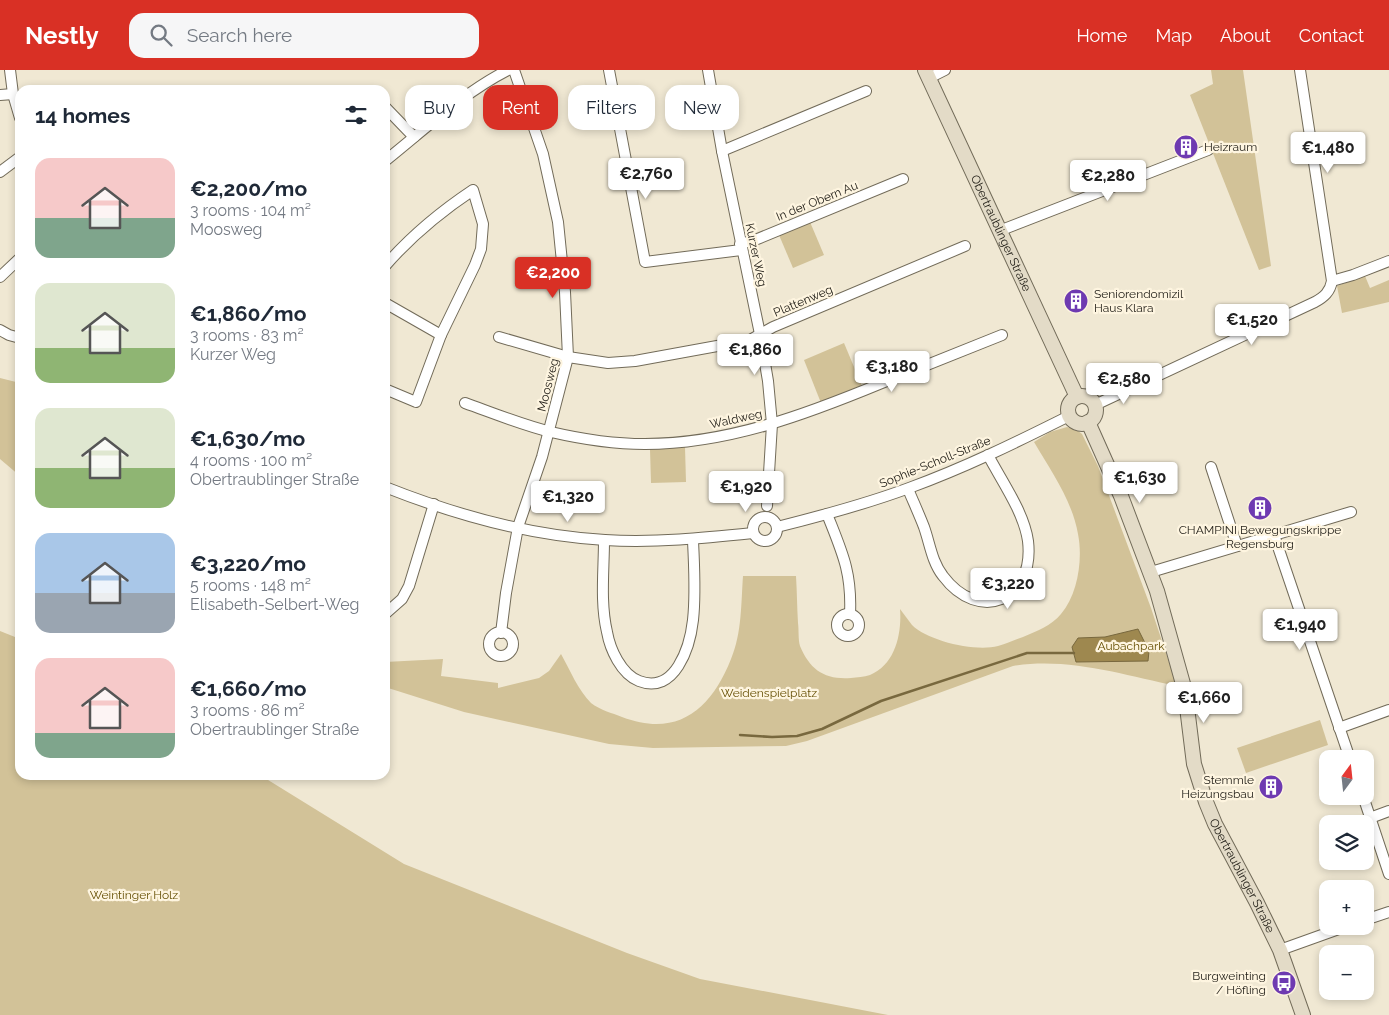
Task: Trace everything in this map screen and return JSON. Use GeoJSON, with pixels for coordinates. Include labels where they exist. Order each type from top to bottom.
{"type":"FeatureCollection","features":[{"type":"Feature","properties":{"kind":"street"},"geometry":{"type":"LineString","coordinates":[[10,70],[15,101]]}},
{"type":"Feature","properties":{"kind":"street"},"geometry":{"type":"LineString","coordinates":[[390,157],[487,81],[508,70]]}},
{"type":"Feature","properties":{"kind":"street","name":"Moosweg"},"geometry":{"type":"LineString","coordinates":[[501,633],[518,527],[550,432],[568,357],[565,292],[558,222],[543,154],[514,70]]}},
{"type":"Feature","properties":{"kind":"street","name":"In der Obern Au"},"geometry":{"type":"LineString","coordinates":[[609,70],[645,262],[740,247],[903,179]]}},
{"type":"Feature","properties":{"kind":"street","name":"Kurzer Weg"},"geometry":{"type":"LineString","coordinates":[[708,70],[740,247],[760,334],[768,381],[772,424],[767,506]]}},
{"type":"Feature","properties":{"kind":"street"},"geometry":{"type":"LineString","coordinates":[[927,74],[945,70]]}},
{"type":"Feature","properties":{"kind":"street"},"geometry":{"type":"LineString","coordinates":[[1095,405],[1315,302],[1324,297],[1330,290],[1332,281],[1300,70]]}},
{"type":"Feature","properties":{"kind":"street","name":"Obertraublinger Straße"},"geometry":{"type":"LineString","coordinates":[[927,74],[1077,397]]}},
{"type":"Feature","properties":{"kind":"street"},"geometry":{"type":"LineString","coordinates":[[722,152],[866,91]]}},
{"type":"Feature","properties":{"kind":"street"},"geometry":{"type":"LineString","coordinates":[[0,95],[13,94]]}},
{"type":"Feature","properties":{"kind":"street"},"geometry":{"type":"LineString","coordinates":[[390,112],[414,137]]}},
{"type":"Feature","properties":{"kind":"street"},"geometry":{"type":"LineString","coordinates":[[999,231],[1208,150]]}},
{"type":"Feature","properties":{"kind":"street"},"geometry":{"type":"LineString","coordinates":[[0,172],[15,161]]}},
{"type":"Feature","properties":{"kind":"street"},"geometry":{"type":"LineString","coordinates":[[390,261],[420,229],[473,190],[483,224],[481,249],[475,265],[441,335],[416,402],[390,391]]}},
{"type":"Feature","properties":{"kind":"street","name":"Plattenweg"},"geometry":{"type":"LineString","coordinates":[[499,337],[568,357],[608,363],[635,361],[750,340],[773,327],[964,246]]}},
{"type":"Feature","properties":{"kind":"street"},"geometry":{"type":"LineString","coordinates":[[1332,281],[1389,261]]}},
{"type":"Feature","properties":{"kind":"street"},"geometry":{"type":"LineString","coordinates":[[0,276],[15,262]]}},
{"type":"Feature","properties":{"kind":"street"},"geometry":{"type":"LineString","coordinates":[[390,306],[441,335]]}},
{"type":"Feature","properties":{"kind":"street"},"geometry":{"type":"LineString","coordinates":[[0,330],[15,337]]}},
{"type":"Feature","properties":{"kind":"street","name":"Waldweg"},"geometry":{"type":"LineString","coordinates":[[465,403],[550,432],[612,442],[644,444],[678,442],[714,437],[772,424],[839,401],[1002,335]]}},
{"type":"Feature","properties":{"kind":"street"},"geometry":{"type":"LineString","coordinates":[[1077,397],[1088,397],[1095,405],[1096,412],[1094,418],[1088,422],[1077,423],[1069,416],[1069,405],[1077,397]]}},
{"type":"Feature","properties":{"kind":"street","name":"Sophie-Scholl-Straße"},"geometry":{"type":"LineString","coordinates":[[390,489],[475,517],[558,534],[604,540],[693,540],[753,533],[757,539],[768,541],[774,537],[777,527],[827,514],[908,488],[988,455],[1069,416]]}},
{"type":"Feature","properties":{"kind":"street","name":"Obertraublinger Straße"},"geometry":{"type":"LineString","coordinates":[[1088,422],[1121,496],[1151,572],[1185,691],[1194,764],[1206,802],[1215,824],[1280,950],[1303,1015]]}},
{"type":"Feature","properties":{"kind":"street"},"geometry":{"type":"LineString","coordinates":[[908,488],[932,555],[943,577],[953,588],[974,600],[998,601],[1014,591],[1024,578],[1027,565],[1028,540],[1020,514],[988,455]]}},
{"type":"Feature","properties":{"kind":"street"},"geometry":{"type":"LineString","coordinates":[[1211,467],[1236,546]]}},
{"type":"Feature","properties":{"kind":"street"},"geometry":{"type":"LineString","coordinates":[[390,610],[402,599],[409,586],[434,504]]}},
{"type":"Feature","properties":{"kind":"street"},"geometry":{"type":"LineString","coordinates":[[1151,572],[1351,512]]}},
{"type":"Feature","properties":{"kind":"street"},"geometry":{"type":"LineString","coordinates":[[827,514],[846,563],[850,582],[850,614]]}},
{"type":"Feature","properties":{"kind":"street"},"geometry":{"type":"LineString","coordinates":[[753,533],[753,525],[758,518],[762,517],[770,518],[776,523],[777,527]]}},
{"type":"Feature","properties":{"kind":"street"},"geometry":{"type":"LineString","coordinates":[[1274,535],[1347,750]]}},
{"type":"Feature","properties":{"kind":"street"},"geometry":{"type":"LineString","coordinates":[[604,540],[604,610],[607,632],[615,655],[625,670],[635,679],[652,683],[662,682],[677,668],[691,634],[694,600],[693,540]]}},
{"type":"Feature","properties":{"kind":"street"},"geometry":{"type":"LineString","coordinates":[[1339,728],[1389,710]]}},
{"type":"Feature","properties":{"kind":"street"},"geometry":{"type":"LineString","coordinates":[[1374,817],[1389,811]]}},
{"type":"Feature","properties":{"kind":"street"},"geometry":{"type":"LineString","coordinates":[[1374,830],[1389,874]]}},
{"type":"Feature","properties":{"kind":"street"},"geometry":{"type":"LineString","coordinates":[[1374,917],[1389,912]]}},
{"type":"Feature","properties":{"kind":"street"},"geometry":{"type":"LineString","coordinates":[[1280,950],[1322,935]]}},
{"type":"Feature","properties":{"kind":"green space"},"geometry":{"type":"Polygon","coordinates":[[[1211,70],[1243,70],[1271,266],[1259,270],[1190,95],[1213,84],[1211,70]]]}},
{"type":"Feature","properties":{"kind":"green space"},"geometry":{"type":"Polygon","coordinates":[[[810,222],[824,255],[793,268],[779,235],[810,222]]]}},
{"type":"Feature","properties":{"kind":"green space"},"geometry":{"type":"Polygon","coordinates":[[[1365,276],[1370,288],[1389,280],[1389,302],[1342,313],[1337,286],[1365,276]]]}},
{"type":"Feature","properties":{"kind":"green space"},"geometry":{"type":"Polygon","coordinates":[[[844,343],[862,386],[821,403],[804,360],[844,343]]]}},
{"type":"Feature","properties":{"kind":"green space"},"geometry":{"type":"Polygon","coordinates":[[[0,378],[15,382],[15,472],[0,459],[0,378]]]}},
{"type":"Feature","properties":{"kind":"green space"},"geometry":{"type":"Polygon","coordinates":[[[1067,427],[1077,430],[1082,434],[1098,466],[1151,608],[1177,686],[1075,665],[1034,664],[1013,666],[807,741],[786,746],[653,748],[609,744],[464,712],[390,689],[390,662],[443,659],[441,676],[498,683],[498,688],[539,678],[549,671],[561,654],[574,680],[591,703],[622,717],[642,723],[659,724],[675,721],[690,715],[702,705],[713,693],[723,677],[735,649],[737,639],[743,576],[796,576],[800,646],[814,667],[820,672],[833,677],[851,678],[868,676],[886,664],[898,638],[900,609],[919,631],[952,644],[977,648],[988,647],[1001,645],[1023,637],[1048,625],[1061,614],[1072,597],[1078,576],[1080,554],[1075,521],[1060,486],[1034,442],[1050,432],[1067,427]]]}},
{"type":"Feature","properties":{"kind":"green space"},"geometry":{"type":"Polygon","coordinates":[[[685,447],[686,482],[651,483],[650,449],[685,447]]]}},
{"type":"Feature","properties":{"kind":"green space","name":"Weintinger Holz"},"geometry":{"type":"Polygon","coordinates":[[[0,631],[15,637],[15,780],[268,780],[404,864],[627,953],[700,979],[888,1015],[0,1015],[0,631]]]}},
{"type":"Feature","properties":{"kind":"green space"},"geometry":{"type":"Polygon","coordinates":[[[1320,720],[1328,745],[1246,773],[1237,748],[1320,720]]]}},
{"type":"Feature","properties":{"kind":"shaded area"},"geometry":{"type":"Polygon","coordinates":[[[1138,629],[1149,651],[1148,661],[1076,662],[1072,647],[1078,638],[1105,637],[1138,629]]]}},
{"type":"Feature","properties":{"kind":"waterway"},"geometry":{"type":"LineString","coordinates":[[740,735],[797,736],[822,729],[881,701],[1027,653],[1074,653]]}},
{"type":"Feature","properties":{"kind":"place","name":"Heizraum"},"geometry":{"type":"Point","coordinates":[1186,147]}},
{"type":"Feature","properties":{"kind":"place","name":"Seniorendomizil Haus Klara"},"geometry":{"type":"Point","coordinates":[1076,301]}},
{"type":"Feature","properties":{"kind":"place","name":"CHAMPINI Bewegungskrippe Regensburg"},"geometry":{"type":"Point","coordinates":[1260,508]}},
{"type":"Feature","properties":{"kind":"place","name":"Stemmle Heizungsbau"},"geometry":{"type":"Point","coordinates":[1271,787]}},
{"type":"Feature","properties":{"kind":"place","name":"Burgweinting / Höfling"},"geometry":{"type":"Point","coordinates":[1284,983]}},
{"type":"Feature","properties":{"kind":"park label","name":"Aubachpark"},"geometry":{"type":"Point","coordinates":[1131,646]}},
{"type":"Feature","properties":{"kind":"park label","name":"Weidenspielplatz"},"geometry":{"type":"Point","coordinates":[769,693]}}]}
